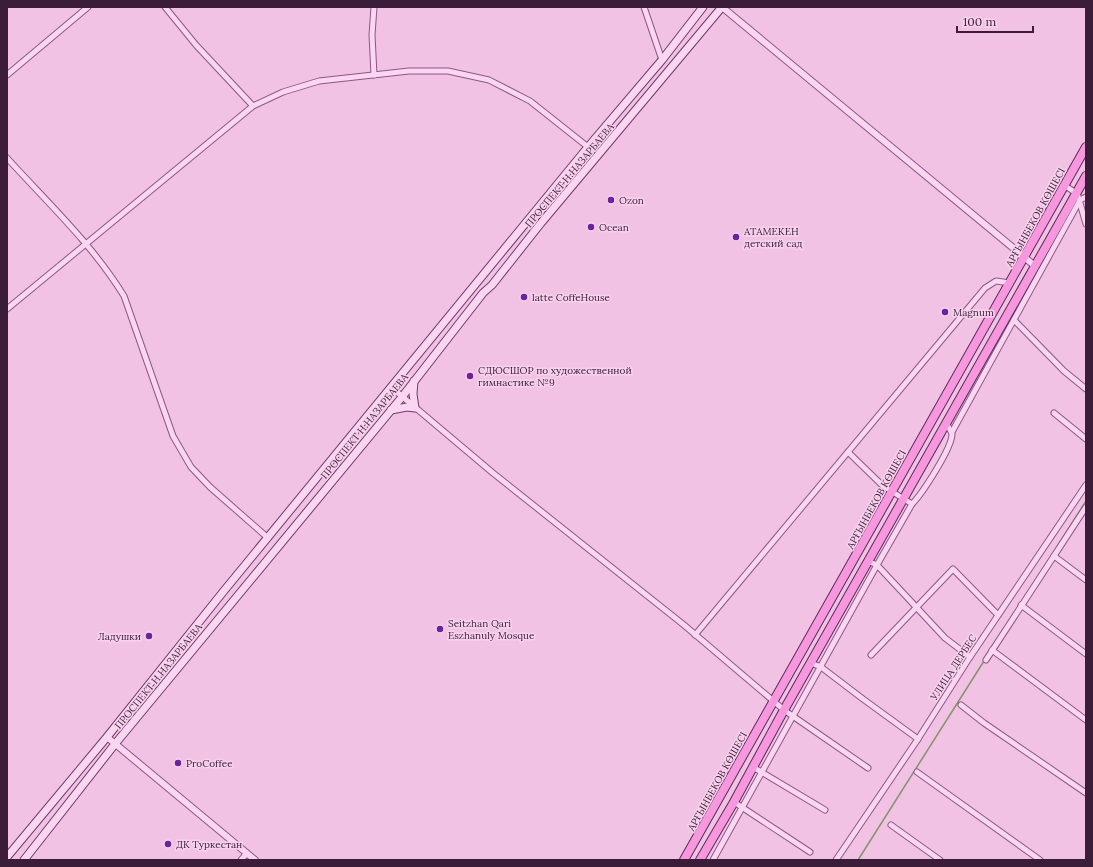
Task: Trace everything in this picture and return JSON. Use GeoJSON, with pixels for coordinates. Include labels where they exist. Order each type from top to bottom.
{"type":"FeatureCollection","features":[{"type":"Feature","properties":{"kind":"main road","name":"ПРОСПЕКТ Н.НАЗАРБАЕВА"},"geometry":{"type":"LineString","coordinates":[[7,857],[107,737],[588,147],[662,60],[703,7]]}},
{"type":"Feature","properties":{"kind":"main road","name":"ПРОСПЕКТ Н.НАЗАРБАЕВА"},"geometry":{"type":"LineString","coordinates":[[24,860],[115,744],[402,397],[483,293],[492,285],[541,223],[722,7]]}},
{"type":"Feature","properties":{"kind":"main road","name":"АРҒЫНБЕКОВ КӨШЕСІ"},"geometry":{"type":"LineString","coordinates":[[684,860],[1086,147]]}},
{"type":"Feature","properties":{"kind":"main road"},"geometry":{"type":"LineString","coordinates":[[701,857],[734,802],[810,663],[1035,266],[1078,196],[1086,176]]}},
{"type":"Feature","properties":{"kind":"main road"},"geometry":{"type":"LineString","coordinates":[[391,410],[408,407],[415,408],[414,381]]}},
{"type":"Feature","properties":{"kind":"street"},"geometry":{"type":"LineString","coordinates":[[7,75],[88,7]]}},
{"type":"Feature","properties":{"kind":"street"},"geometry":{"type":"LineString","coordinates":[[165,7],[196,45],[253,106]]}},
{"type":"Feature","properties":{"kind":"street"},"geometry":{"type":"LineString","coordinates":[[374,7],[372,35],[374,75]]}},
{"type":"Feature","properties":{"kind":"street"},"geometry":{"type":"LineString","coordinates":[[644,7],[662,60]]}},
{"type":"Feature","properties":{"kind":"street"},"geometry":{"type":"LineString","coordinates":[[722,7],[1035,266]]}},
{"type":"Feature","properties":{"kind":"street"},"geometry":{"type":"LineString","coordinates":[[7,310],[253,106],[283,92],[319,82],[374,75],[409,71],[448,71],[489,80],[530,101],[588,147]]}},
{"type":"Feature","properties":{"kind":"street"},"geometry":{"type":"LineString","coordinates":[[7,158],[87,244],[111,275],[124,296],[173,436],[191,468],[210,487],[268,538]]}},
{"type":"Feature","properties":{"kind":"street"},"geometry":{"type":"LineString","coordinates":[[1064,186],[1078,196],[1086,197]]}},
{"type":"Feature","properties":{"kind":"street"},"geometry":{"type":"LineString","coordinates":[[1078,196],[1086,224]]}},
{"type":"Feature","properties":{"kind":"street"},"geometry":{"type":"LineString","coordinates":[[701,857],[712,860],[821,667],[876,565],[912,504],[922,492],[948,448],[952,432],[1014,320],[1078,196]]}},
{"type":"Feature","properties":{"kind":"street"},"geometry":{"type":"LineString","coordinates":[[695,635],[985,288],[996,281],[1010,282]]}},
{"type":"Feature","properties":{"kind":"street"},"geometry":{"type":"LineString","coordinates":[[1014,320],[1064,371],[1086,389]]}},
{"type":"Feature","properties":{"kind":"street"},"geometry":{"type":"LineString","coordinates":[[391,387],[493,473],[695,635],[773,702],[868,768]]}},
{"type":"Feature","properties":{"kind":"street"},"geometry":{"type":"LineString","coordinates":[[1054,413],[1086,439]]}},
{"type":"Feature","properties":{"kind":"street"},"geometry":{"type":"LineString","coordinates":[[946,423],[952,432]]}},
{"type":"Feature","properties":{"kind":"street"},"geometry":{"type":"LineString","coordinates":[[848,452],[883,486],[903,500],[912,504]]}},
{"type":"Feature","properties":{"kind":"street","name":"УЛИЦА ДЕРБЕС"},"geometry":{"type":"LineString","coordinates":[[836,860],[918,739],[998,614],[1086,485]]}},
{"type":"Feature","properties":{"kind":"street"},"geometry":{"type":"LineString","coordinates":[[986,660],[1086,506]]}},
{"type":"Feature","properties":{"kind":"street"},"geometry":{"type":"LineString","coordinates":[[1054,556],[1086,580]]}},
{"type":"Feature","properties":{"kind":"street"},"geometry":{"type":"LineString","coordinates":[[868,561],[876,565],[945,638],[970,657]]}},
{"type":"Feature","properties":{"kind":"street"},"geometry":{"type":"LineString","coordinates":[[871,655],[953,569],[998,614]]}},
{"type":"Feature","properties":{"kind":"street"},"geometry":{"type":"LineString","coordinates":[[1021,605],[1086,654]]}},
{"type":"Feature","properties":{"kind":"street"},"geometry":{"type":"LineString","coordinates":[[992,650],[1086,720]]}},
{"type":"Feature","properties":{"kind":"street"},"geometry":{"type":"LineString","coordinates":[[810,663],[821,667],[918,739]]}},
{"type":"Feature","properties":{"kind":"street"},"geometry":{"type":"LineString","coordinates":[[961,705],[984,723],[1086,793]]}},
{"type":"Feature","properties":{"kind":"street"},"geometry":{"type":"LineString","coordinates":[[107,737],[255,860]]}},
{"type":"Feature","properties":{"kind":"street"},"geometry":{"type":"LineString","coordinates":[[752,767],[825,810]]}},
{"type":"Feature","properties":{"kind":"street"},"geometry":{"type":"LineString","coordinates":[[916,772],[1040,860]]}},
{"type":"Feature","properties":{"kind":"street"},"geometry":{"type":"LineString","coordinates":[[734,802],[810,852]]}},
{"type":"Feature","properties":{"kind":"street"},"geometry":{"type":"LineString","coordinates":[[891,825],[940,860]]}},
{"type":"Feature","properties":{"kind":"street"},"geometry":{"type":"LineString","coordinates":[[241,860],[247,853]]}},
{"type":"Feature","properties":{"kind":"waterway"},"geometry":{"type":"LineString","coordinates":[[1055,550],[1086,501]]}},
{"type":"Feature","properties":{"kind":"waterway"},"geometry":{"type":"LineString","coordinates":[[858,860],[984,661]]}},
{"type":"Feature","properties":{"kind":"place","name":"Ozon"},"geometry":{"type":"Point","coordinates":[611,200]}},
{"type":"Feature","properties":{"kind":"place","name":"Ocean"},"geometry":{"type":"Point","coordinates":[591,227]}},
{"type":"Feature","properties":{"kind":"place","name":"АТАМЕКЕН детский сад"},"geometry":{"type":"Point","coordinates":[736,237]}},
{"type":"Feature","properties":{"kind":"place","name":"latte CoffeHouse"},"geometry":{"type":"Point","coordinates":[524,297]}},
{"type":"Feature","properties":{"kind":"place","name":"Magnum"},"geometry":{"type":"Point","coordinates":[945,312]}},
{"type":"Feature","properties":{"kind":"place","name":"СДЮСШОР по художественной гимнастике №9"},"geometry":{"type":"Point","coordinates":[470,376]}},
{"type":"Feature","properties":{"kind":"place","name":"Seitzhan Qari Eszhanuly Mosque"},"geometry":{"type":"Point","coordinates":[440,629]}},
{"type":"Feature","properties":{"kind":"place","name":"Ладушки"},"geometry":{"type":"Point","coordinates":[149,636]}},
{"type":"Feature","properties":{"kind":"place","name":"ProCoffee"},"geometry":{"type":"Point","coordinates":[178,763]}},
{"type":"Feature","properties":{"kind":"place","name":"ДК Туркестан"},"geometry":{"type":"Point","coordinates":[168,844]}}]}
